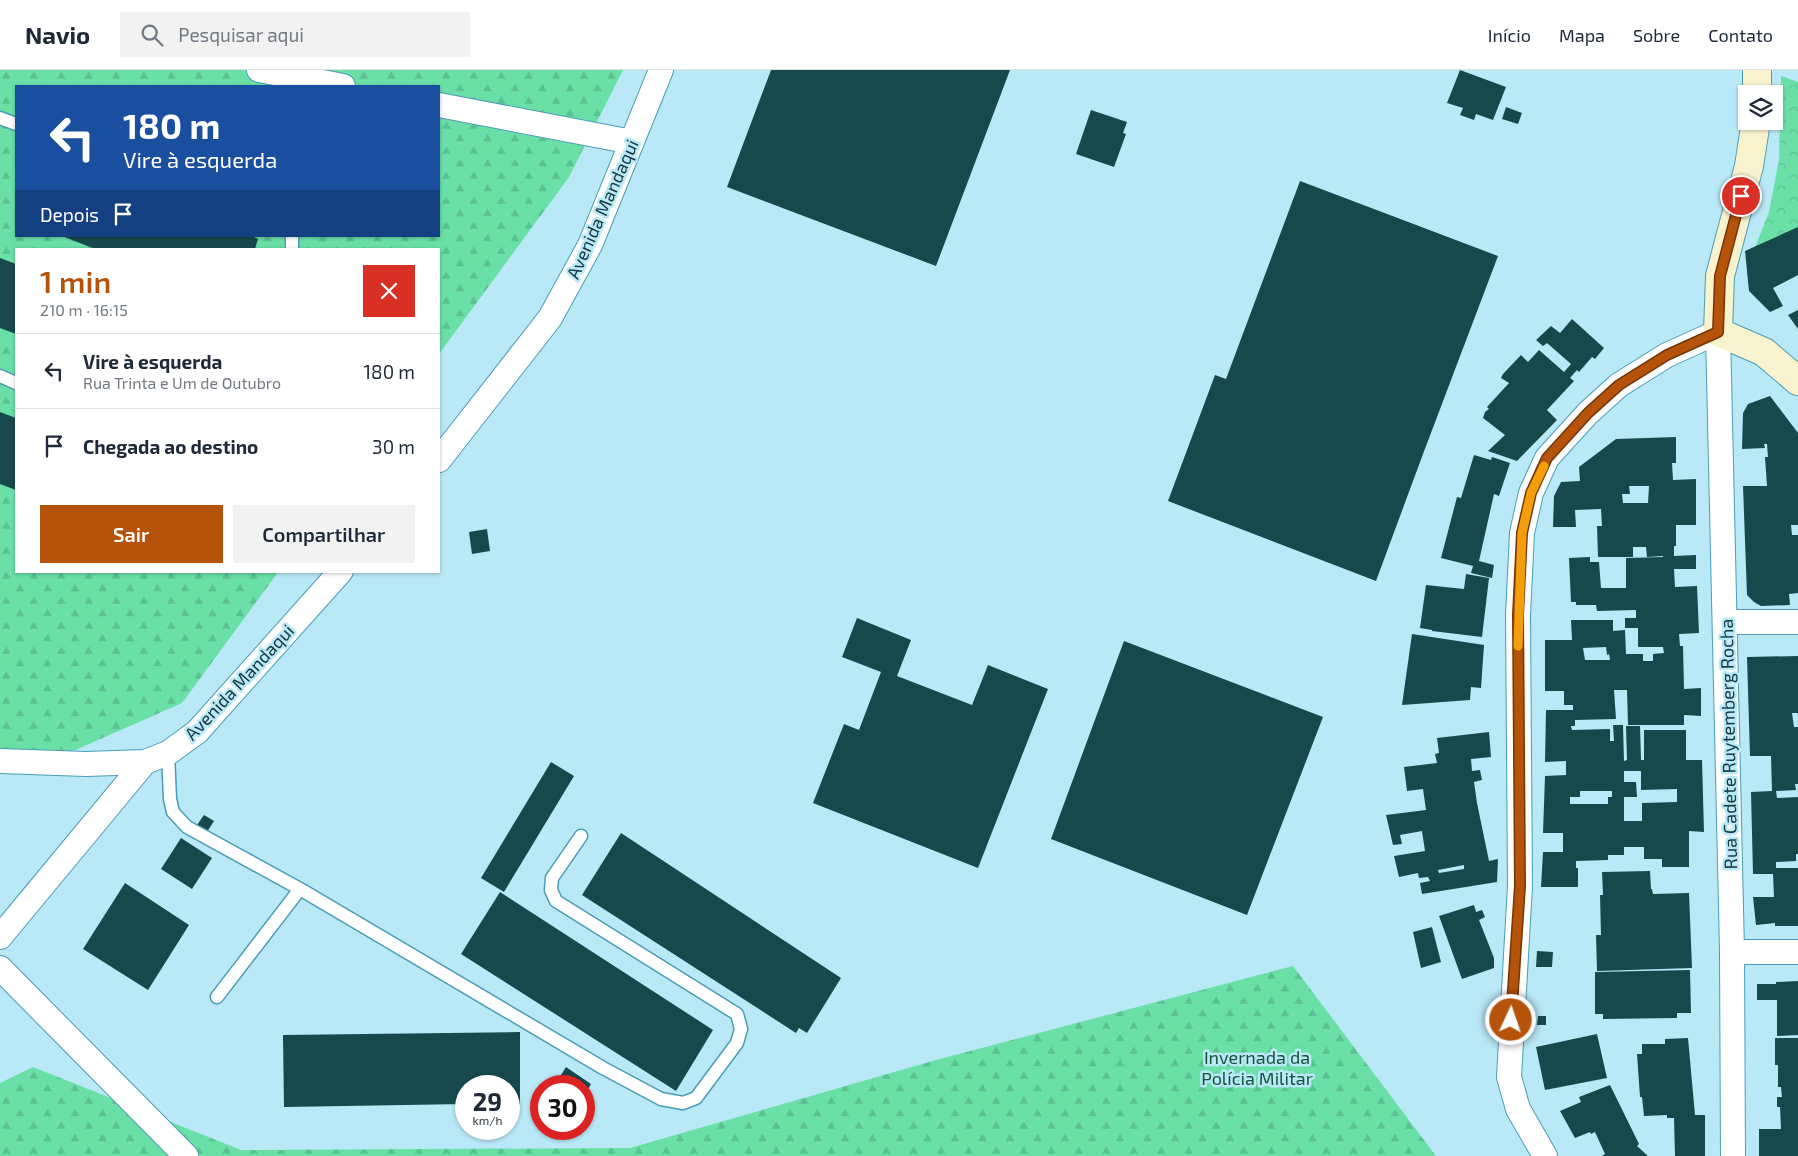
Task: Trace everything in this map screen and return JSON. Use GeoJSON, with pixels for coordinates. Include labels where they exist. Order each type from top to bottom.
{"type":"FeatureCollection","features":[{"type":"Feature","properties":{"kind":"street"},"geometry":{"type":"LineString","coordinates":[[259,70],[338,85]]}},
{"type":"Feature","properties":{"kind":"street","name":"Avenida Mandaqui"},"geometry":{"type":"LineString","coordinates":[[440,459],[550,318],[590,245],[661,70]]}},
{"type":"Feature","properties":{"kind":"street"},"geometry":{"type":"LineString","coordinates":[[1757,70],[1757,85]]}},
{"type":"Feature","properties":{"kind":"street"},"geometry":{"type":"LineString","coordinates":[[440,105],[632,142]]}},
{"type":"Feature","properties":{"kind":"street"},"geometry":{"type":"LineString","coordinates":[[1718,332],[1720,276],[1750,166],[1755,130]]}},
{"type":"Feature","properties":{"kind":"street"},"geometry":{"type":"LineString","coordinates":[[1545,1156],[1518,1109],[1508,1077],[1520,886],[1518,615],[1522,533],[1531,493],[1547,458],[1588,413],[1619,385],[1667,355],[1718,332],[1764,352],[1798,380]]}},
{"type":"Feature","properties":{"kind":"street","name":"Rua Cadete Ruytemberg Rocha"},"geometry":{"type":"LineString","coordinates":[[1718,332],[1726,622],[1732,952],[1733,1156]]}},
{"type":"Feature","properties":{"kind":"street","name":"Avenida Mandaqui"},"geometry":{"type":"LineString","coordinates":[[0,761],[86,764],[144,762],[168,753],[197,732],[340,573]]}},
{"type":"Feature","properties":{"kind":"street"},"geometry":{"type":"LineString","coordinates":[[1726,622],[1798,622]]}},
{"type":"Feature","properties":{"kind":"street"},"geometry":{"type":"LineString","coordinates":[[0,937],[144,762]]}},
{"type":"Feature","properties":{"kind":"street"},"geometry":{"type":"LineString","coordinates":[[1732,952],[1798,952]]}},
{"type":"Feature","properties":{"kind":"street"},"geometry":{"type":"LineString","coordinates":[[0,968],[186,1156]]}},
{"type":"Feature","properties":{"kind":"lane"},"geometry":{"type":"LineString","coordinates":[[0,118],[15,124]]}},
{"type":"Feature","properties":{"kind":"lane"},"geometry":{"type":"LineString","coordinates":[[0,376],[15,383]]}},
{"type":"Feature","properties":{"kind":"lane"},"geometry":{"type":"LineString","coordinates":[[168,753],[170,799],[174,812],[187,827],[300,890],[602,1068],[661,1099],[683,1103],[696,1098],[737,1043],[741,1029],[736,1014],[556,901],[551,890],[552,878],[581,836]]}},
{"type":"Feature","properties":{"kind":"lane"},"geometry":{"type":"LineString","coordinates":[[217,997],[300,890]]}},
{"type":"Feature","properties":{"kind":"green space"},"geometry":{"type":"Polygon","coordinates":[[[0,70],[623,70],[569,177],[440,353],[440,248],[15,248],[15,573],[278,573],[182,703],[55,759],[0,749],[0,70]]]}},
{"type":"Feature","properties":{"kind":"green space"},"geometry":{"type":"Polygon","coordinates":[[[1781,76],[1798,82],[1798,240],[1749,263],[1769,212],[1779,160],[1780,130],[1783,130],[1783,85],[1781,85],[1781,76]]]}},
{"type":"Feature","properties":{"kind":"green space","name":"Invernada da Polícia Militar"},"geometry":{"type":"Polygon","coordinates":[[[1293,966],[1436,1156],[0,1156],[0,1083],[33,1067],[241,1150],[630,1148],[936,1060],[1293,966]]]}},
{"type":"Feature","properties":{"kind":"building"},"geometry":{"type":"Polygon","coordinates":[[[771,70],[1010,70],[936,266],[727,187],[771,70]]]}},
{"type":"Feature","properties":{"kind":"building"},"geometry":{"type":"Polygon","coordinates":[[[1460,70],[1506,87],[1493,120],[1476,114],[1474,120],[1460,115],[1463,108],[1447,103],[1460,70]]]}},
{"type":"Feature","properties":{"kind":"building"},"geometry":{"type":"Polygon","coordinates":[[[1506,107],[1522,113],[1518,124],[1502,119],[1506,107]]]}},
{"type":"Feature","properties":{"kind":"building"},"geometry":{"type":"Polygon","coordinates":[[[1091,110],[1127,122],[1123,133],[1126,134],[1114,167],[1076,154],[1091,110]]]}},
{"type":"Feature","properties":{"kind":"building"},"geometry":{"type":"Polygon","coordinates":[[[1300,181],[1498,256],[1376,581],[1168,501],[1215,375],[1226,379],[1300,181]]]}},
{"type":"Feature","properties":{"kind":"building"},"geometry":{"type":"Polygon","coordinates":[[[1798,227],[1798,275],[1773,288],[1783,306],[1770,312],[1749,291],[1745,251],[1798,227]]]}},
{"type":"Feature","properties":{"kind":"building"},"geometry":{"type":"Polygon","coordinates":[[[65,237],[254,237],[258,239],[255,248],[92,248],[65,237]]]}},
{"type":"Feature","properties":{"kind":"building"},"geometry":{"type":"Polygon","coordinates":[[[0,258],[15,264],[15,334],[0,328],[0,258]]]}},
{"type":"Feature","properties":{"kind":"building"},"geometry":{"type":"Polygon","coordinates":[[[1798,310],[1798,329],[1788,315],[1798,310]]]}},
{"type":"Feature","properties":{"kind":"building"},"geometry":{"type":"Polygon","coordinates":[[[1572,319],[1604,348],[1595,359],[1592,357],[1579,372],[1577,370],[1570,378],[1574,381],[1547,410],[1557,420],[1517,461],[1488,451],[1505,435],[1483,418],[1485,412],[1489,409],[1487,407],[1509,383],[1501,378],[1503,374],[1521,355],[1528,362],[1539,350],[1564,372],[1571,364],[1547,343],[1543,346],[1536,340],[1551,326],[1560,333],[1572,319]]]}},
{"type":"Feature","properties":{"kind":"building"},"geometry":{"type":"Polygon","coordinates":[[[1770,396],[1798,433],[1798,525],[1791,525],[1792,535],[1798,535],[1798,593],[1789,594],[1790,605],[1761,606],[1747,595],[1743,486],[1767,486],[1765,457],[1768,457],[1767,444],[1764,444],[1765,448],[1742,449],[1743,413],[1748,404],[1770,396]]]}},
{"type":"Feature","properties":{"kind":"building"},"geometry":{"type":"Polygon","coordinates":[[[0,412],[15,418],[15,490],[0,484],[0,412]]]}},
{"type":"Feature","properties":{"kind":"building"},"geometry":{"type":"Polygon","coordinates":[[[1676,437],[1676,463],[1672,463],[1673,480],[1696,479],[1696,525],[1676,525],[1674,556],[1696,555],[1696,569],[1674,569],[1675,587],[1697,586],[1699,633],[1679,634],[1680,646],[1683,646],[1684,689],[1701,688],[1701,716],[1684,715],[1684,725],[1628,725],[1627,690],[1614,690],[1616,719],[1575,720],[1575,726],[1571,726],[1572,730],[1610,729],[1610,741],[1614,741],[1613,725],[1623,725],[1624,761],[1627,760],[1626,726],[1640,726],[1641,760],[1644,760],[1644,730],[1686,730],[1686,760],[1702,760],[1704,832],[1689,831],[1689,867],[1662,867],[1662,859],[1644,859],[1644,847],[1624,847],[1624,855],[1608,855],[1608,860],[1576,861],[1578,887],[1541,887],[1543,852],[1563,852],[1563,833],[1543,833],[1545,776],[1566,775],[1566,761],[1545,762],[1546,710],[1573,710],[1573,705],[1564,705],[1564,691],[1545,691],[1545,640],[1572,640],[1571,620],[1613,620],[1613,631],[1625,630],[1626,654],[1643,654],[1643,661],[1653,661],[1653,654],[1664,653],[1663,647],[1638,647],[1638,628],[1625,628],[1625,618],[1636,618],[1636,610],[1597,611],[1596,605],[1576,605],[1576,602],[1571,602],[1569,558],[1590,557],[1590,562],[1599,562],[1601,588],[1626,588],[1626,558],[1663,557],[1663,556],[1647,557],[1646,547],[1633,547],[1633,557],[1598,557],[1597,526],[1602,526],[1601,509],[1575,510],[1576,527],[1553,527],[1554,496],[1561,482],[1580,481],[1579,467],[1616,439],[1676,437]],[[1629,486],[1630,494],[1622,494],[1623,503],[1648,503],[1649,486],[1629,486]],[[1606,647],[1583,648],[1585,660],[1610,660],[1606,647]],[[1624,771],[1624,782],[1636,782],[1637,797],[1624,797],[1624,821],[1642,821],[1642,803],[1677,802],[1677,789],[1641,790],[1641,771],[1624,771]],[[1580,791],[1580,797],[1570,797],[1570,804],[1608,804],[1608,797],[1612,797],[1612,791],[1580,791]]]}},
{"type":"Feature","properties":{"kind":"building"},"geometry":{"type":"Polygon","coordinates":[[[1474,455],[1491,460],[1492,457],[1510,463],[1499,496],[1494,494],[1479,561],[1494,565],[1492,578],[1471,573],[1473,566],[1441,558],[1457,497],[1461,498],[1474,455]]]}},
{"type":"Feature","properties":{"kind":"building"},"geometry":{"type":"Polygon","coordinates":[[[487,529],[490,551],[472,554],[469,532],[487,529]]]}},
{"type":"Feature","properties":{"kind":"building"},"geometry":{"type":"Polygon","coordinates":[[[1466,574],[1489,578],[1482,637],[1420,628],[1426,585],[1464,589],[1466,574]]]}},
{"type":"Feature","properties":{"kind":"building"},"geometry":{"type":"Polygon","coordinates":[[[857,618],[911,640],[897,676],[972,705],[988,665],[1048,689],[978,868],[813,803],[844,724],[859,730],[881,672],[842,657],[857,618]]]}},
{"type":"Feature","properties":{"kind":"building"},"geometry":{"type":"Polygon","coordinates":[[[1412,634],[1484,645],[1481,688],[1471,687],[1470,700],[1402,705],[1412,634]]]}},
{"type":"Feature","properties":{"kind":"building"},"geometry":{"type":"Polygon","coordinates":[[[1124,641],[1323,717],[1247,915],[1051,839],[1124,641]]]}},
{"type":"Feature","properties":{"kind":"building"},"geometry":{"type":"Polygon","coordinates":[[[1798,656],[1798,713],[1792,713],[1794,727],[1798,727],[1798,784],[1795,784],[1796,790],[1776,791],[1777,798],[1798,797],[1798,854],[1796,854],[1796,861],[1776,862],[1776,868],[1798,868],[1798,926],[1775,926],[1775,923],[1756,925],[1753,897],[1774,897],[1773,874],[1753,874],[1751,792],[1772,791],[1771,756],[1750,756],[1747,657],[1798,656]]]}},
{"type":"Feature","properties":{"kind":"building"},"geometry":{"type":"Polygon","coordinates":[[[1489,732],[1491,757],[1471,759],[1472,771],[1480,770],[1482,780],[1474,782],[1477,803],[1489,861],[1498,859],[1497,882],[1422,894],[1420,883],[1430,881],[1428,877],[1419,878],[1418,873],[1399,877],[1394,856],[1425,851],[1422,831],[1400,835],[1402,844],[1393,845],[1386,815],[1426,810],[1423,789],[1407,791],[1404,767],[1437,763],[1435,754],[1439,753],[1437,738],[1489,732]],[[1464,865],[1438,870],[1439,873],[1464,869],[1464,865]]]}},
{"type":"Feature","properties":{"kind":"building"},"geometry":{"type":"Polygon","coordinates":[[[551,762],[574,776],[504,892],[481,878],[551,762]]]}},
{"type":"Feature","properties":{"kind":"building"},"geometry":{"type":"Polygon","coordinates":[[[204,815],[214,821],[207,832],[197,825],[204,815]]]}},
{"type":"Feature","properties":{"kind":"building"},"geometry":{"type":"Polygon","coordinates":[[[621,833],[841,978],[807,1033],[799,1028],[796,1033],[582,895],[621,833]]]}},
{"type":"Feature","properties":{"kind":"building"},"geometry":{"type":"Polygon","coordinates":[[[181,838],[212,858],[192,889],[161,869],[181,838]]]}},
{"type":"Feature","properties":{"kind":"building"},"geometry":{"type":"Polygon","coordinates":[[[1650,871],[1653,894],[1689,893],[1692,968],[1597,971],[1596,935],[1601,935],[1600,895],[1603,895],[1602,872],[1650,871]]]}},
{"type":"Feature","properties":{"kind":"building"},"geometry":{"type":"Polygon","coordinates":[[[125,883],[189,925],[148,990],[83,949],[125,883]]]}},
{"type":"Feature","properties":{"kind":"building"},"geometry":{"type":"Polygon","coordinates":[[[500,892],[713,1030],[676,1091],[461,954],[500,892]]]}},
{"type":"Feature","properties":{"kind":"building"},"geometry":{"type":"Polygon","coordinates":[[[1474,905],[1476,912],[1482,910],[1485,917],[1479,920],[1494,958],[1494,968],[1462,979],[1439,916],[1474,905]]]}},
{"type":"Feature","properties":{"kind":"building"},"geometry":{"type":"Polygon","coordinates":[[[1432,927],[1441,962],[1421,968],[1413,932],[1432,927]]]}},
{"type":"Feature","properties":{"kind":"building"},"geometry":{"type":"Polygon","coordinates":[[[1537,951],[1553,952],[1552,967],[1536,967],[1537,951]]]}},
{"type":"Feature","properties":{"kind":"building"},"geometry":{"type":"Polygon","coordinates":[[[1690,970],[1691,1013],[1677,1013],[1677,1018],[1603,1019],[1603,1014],[1595,1014],[1595,972],[1690,970]]]}},
{"type":"Feature","properties":{"kind":"building"},"geometry":{"type":"Polygon","coordinates":[[[1798,981],[1798,1035],[1777,1036],[1777,1000],[1757,1000],[1757,984],[1798,981]]]}},
{"type":"Feature","properties":{"kind":"building"},"geometry":{"type":"Polygon","coordinates":[[[1538,1016],[1546,1016],[1546,1025],[1537,1025],[1538,1016]]]}},
{"type":"Feature","properties":{"kind":"building"},"geometry":{"type":"Polygon","coordinates":[[[520,1032],[520,1075],[455,1075],[455,1104],[284,1107],[283,1035],[520,1032]]]}},
{"type":"Feature","properties":{"kind":"building"},"geometry":{"type":"Polygon","coordinates":[[[1597,1034],[1607,1078],[1545,1090],[1536,1047],[1597,1034]]]}},
{"type":"Feature","properties":{"kind":"building"},"geometry":{"type":"Polygon","coordinates":[[[1688,1038],[1695,1115],[1705,1115],[1705,1156],[1675,1156],[1674,1118],[1667,1118],[1667,1115],[1644,1116],[1642,1097],[1640,1097],[1637,1054],[1642,1054],[1642,1044],[1665,1044],[1665,1039],[1688,1038]]]}},
{"type":"Feature","properties":{"kind":"building"},"geometry":{"type":"Polygon","coordinates":[[[1775,1038],[1798,1038],[1798,1156],[1759,1156],[1759,1129],[1781,1129],[1780,1107],[1777,1107],[1777,1097],[1782,1097],[1781,1087],[1778,1087],[1778,1065],[1775,1065],[1775,1038]]]}},
{"type":"Feature","properties":{"kind":"building"},"geometry":{"type":"Polygon","coordinates":[[[566,1067],[578,1075],[561,1075],[566,1067]]]}},
{"type":"Feature","properties":{"kind":"building"},"geometry":{"type":"Polygon","coordinates":[[[1610,1085],[1639,1144],[1637,1146],[1648,1156],[1602,1156],[1605,1154],[1595,1132],[1575,1138],[1560,1111],[1581,1102],[1579,1097],[1610,1085]]]}},
{"type":"Feature","properties":{"kind":"slow traffic"},"geometry":{"type":"LineString","coordinates":[[1518,646],[1522,533],[1531,493],[1544,466]]}},
{"type":"Feature","properties":{"kind":"route"},"geometry":{"type":"LineString","coordinates":[[1511,1020],[1520,886],[1518,615],[1522,533],[1531,493],[1547,458],[1588,413],[1619,385],[1667,355],[1718,332],[1720,276],[1741,196]]}}]}
